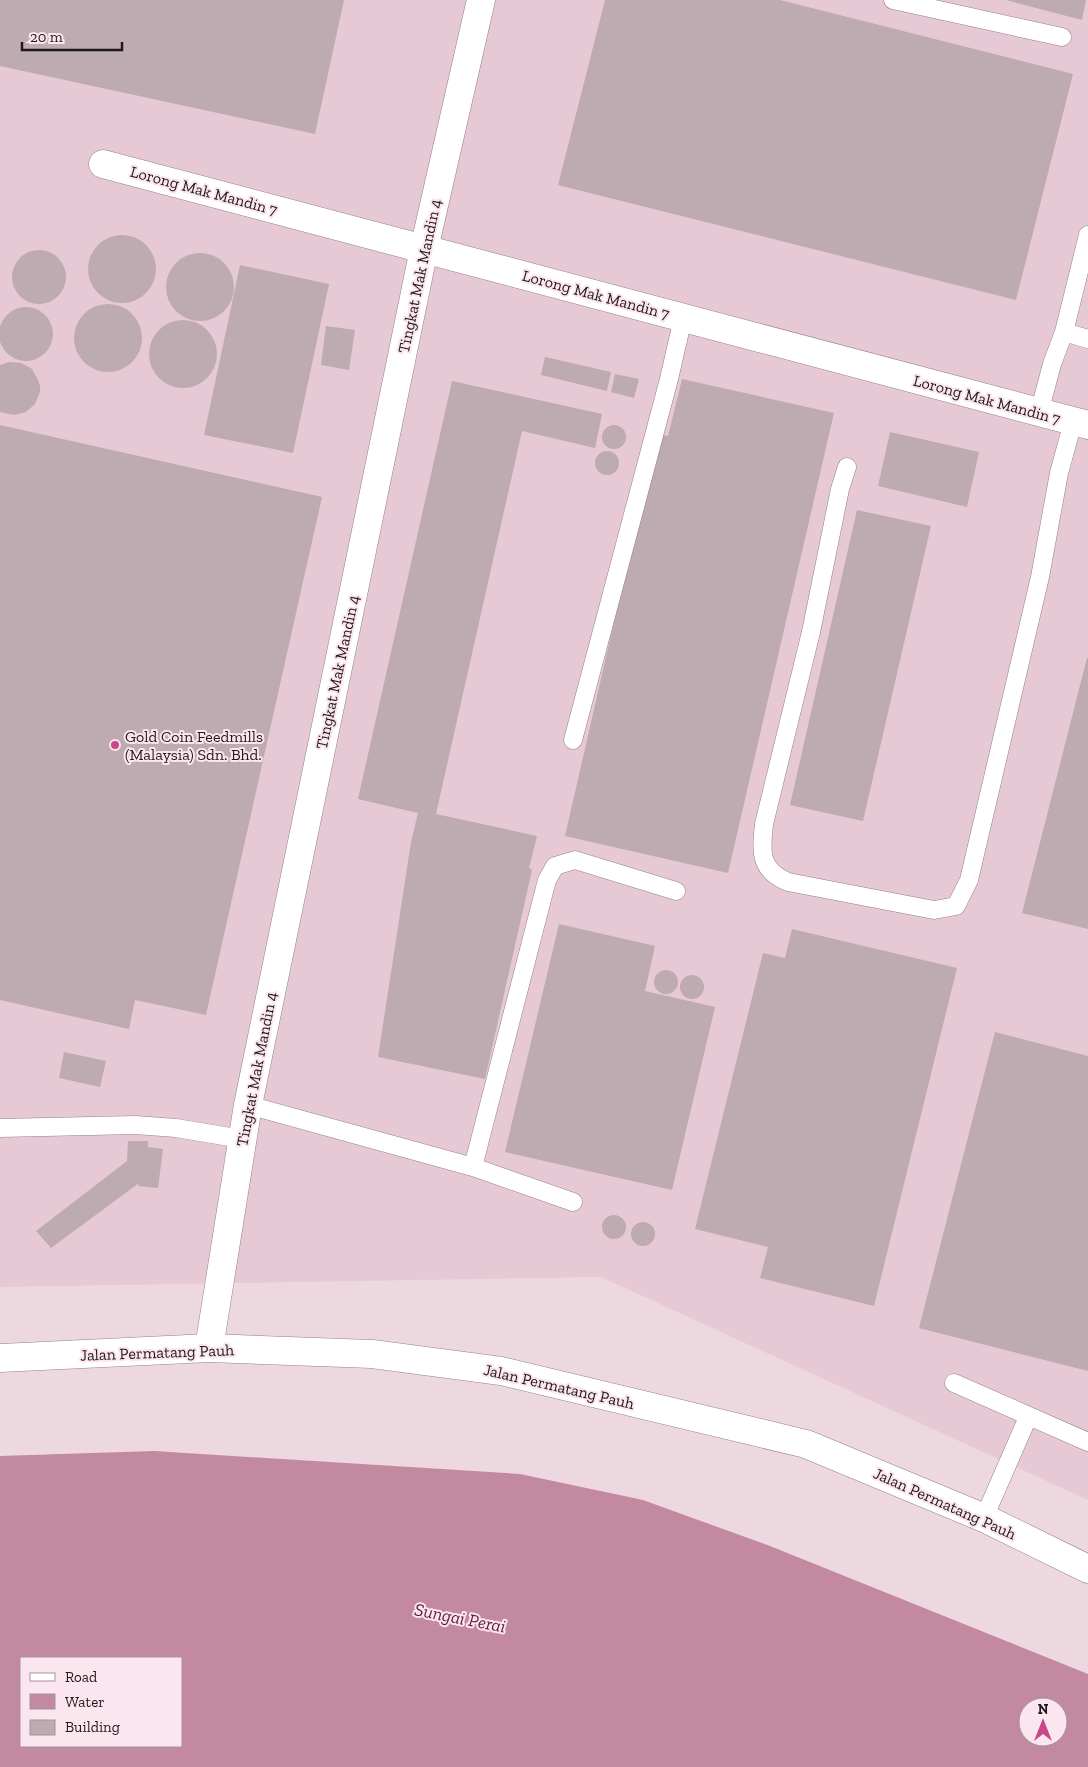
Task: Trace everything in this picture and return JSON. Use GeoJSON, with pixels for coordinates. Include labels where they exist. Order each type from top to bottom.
{"type":"FeatureCollection","features":[{"type":"Feature","properties":{"kind":"street","name":"Tingkat Mak Mandin 4"},"geometry":{"type":"LineString","coordinates":[[209,1348],[248,1104],[424,249],[481,0]]}},
{"type":"Feature","properties":{"kind":"street","name":"Lorong Mak Mandin 7"},"geometry":{"type":"LineString","coordinates":[[103,164],[1081,423]]}},
{"type":"Feature","properties":{"kind":"street","name":"Jalan Permatang Pauh"},"geometry":{"type":"LineString","coordinates":[[0,1358],[209,1348],[372,1354],[501,1371],[806,1444],[984,1518],[1088,1569]]}},
{"type":"Feature","properties":{"kind":"lane"},"geometry":{"type":"LineString","coordinates":[[893,0],[1062,37]]}},
{"type":"Feature","properties":{"kind":"lane"},"geometry":{"type":"LineString","coordinates":[[1039,413],[1052,364],[1064,332],[1088,234]]}},
{"type":"Feature","properties":{"kind":"lane"},"geometry":{"type":"LineString","coordinates":[[573,740],[670,379],[683,318]]}},
{"type":"Feature","properties":{"kind":"lane"},"geometry":{"type":"LineString","coordinates":[[1064,332],[1088,339]]}},
{"type":"Feature","properties":{"kind":"lane"},"geometry":{"type":"LineString","coordinates":[[847,467],[840,489],[810,632],[764,824],[762,848],[766,864],[775,876],[788,882],[925,909],[934,910],[956,906],[969,880],[1040,577],[1059,473],[1081,423]]}},
{"type":"Feature","properties":{"kind":"lane"},"geometry":{"type":"LineString","coordinates":[[473,1167],[546,880],[555,866],[575,860],[676,891]]}},
{"type":"Feature","properties":{"kind":"lane"},"geometry":{"type":"LineString","coordinates":[[248,1104],[473,1167],[573,1202]]}},
{"type":"Feature","properties":{"kind":"lane"},"geometry":{"type":"LineString","coordinates":[[0,1128],[135,1125],[210,1132],[242,1139]]}},
{"type":"Feature","properties":{"kind":"lane"},"geometry":{"type":"LineString","coordinates":[[954,1383],[1088,1442]]}},
{"type":"Feature","properties":{"kind":"lane"},"geometry":{"type":"LineString","coordinates":[[984,1518],[1028,1417]]}},
{"type":"Feature","properties":{"kind":"shaded area"},"geometry":{"type":"Polygon","coordinates":[[[0,0],[1088,0],[1088,1500],[601,1277],[0,1287],[0,0]]]}},
{"type":"Feature","properties":{"kind":"water","name":"Sungai Perai"},"geometry":{"type":"Polygon","coordinates":[[[154,1451],[520,1474],[643,1500],[770,1546],[1088,1674],[1088,1767],[0,1767],[0,1456],[154,1451]]]}},
{"type":"Feature","properties":{"kind":"building"},"geometry":{"type":"Polygon","coordinates":[[[0,0],[344,0],[315,134],[0,66],[0,0]]]}},
{"type":"Feature","properties":{"kind":"building"},"geometry":{"type":"Polygon","coordinates":[[[605,0],[780,0],[1073,74],[1016,300],[558,185],[605,0]]]}},
{"type":"Feature","properties":{"kind":"building"},"geometry":{"type":"Polygon","coordinates":[[[1006,0],[1086,0],[1082,20],[1006,0]]]}},
{"type":"Feature","properties":{"kind":"building"},"geometry":{"type":"Polygon","coordinates":[[[122,235],[135,238],[146,245],[153,256],[156,269],[153,282],[146,293],[135,300],[122,303],[109,300],[98,293],[91,282],[88,269],[91,256],[98,245],[109,238],[122,235]]]}},
{"type":"Feature","properties":{"kind":"building"},"geometry":{"type":"Polygon","coordinates":[[[39,250],[49,252],[58,258],[64,267],[66,277],[64,287],[58,296],[49,302],[39,304],[29,302],[20,296],[14,287],[12,277],[14,267],[20,258],[29,252],[39,250]]]}},
{"type":"Feature","properties":{"kind":"building"},"geometry":{"type":"Polygon","coordinates":[[[200,253],[213,256],[224,263],[231,274],[234,287],[231,300],[224,311],[213,318],[200,321],[187,318],[176,311],[169,300],[166,287],[169,274],[176,263],[187,256],[200,253]]]}},
{"type":"Feature","properties":{"kind":"building"},"geometry":{"type":"Polygon","coordinates":[[[240,265],[329,284],[293,453],[204,435],[240,265]]]}},
{"type":"Feature","properties":{"kind":"building"},"geometry":{"type":"Polygon","coordinates":[[[108,304],[121,307],[132,314],[139,325],[142,338],[139,351],[132,362],[121,369],[108,372],[95,369],[84,362],[77,351],[74,338],[77,325],[84,314],[95,307],[108,304]]]}},
{"type":"Feature","properties":{"kind":"building"},"geometry":{"type":"Polygon","coordinates":[[[21,307],[31,307],[41,311],[49,319],[53,334],[49,349],[41,357],[31,361],[21,361],[11,357],[3,349],[-1,339],[-1,329],[3,319],[11,311],[21,307]]]}},
{"type":"Feature","properties":{"kind":"building"},"geometry":{"type":"Polygon","coordinates":[[[183,320],[196,323],[207,330],[214,341],[217,354],[214,367],[207,378],[196,385],[183,388],[170,385],[159,378],[152,367],[149,354],[152,341],[159,330],[170,323],[183,320]]]}},
{"type":"Feature","properties":{"kind":"building"},"geometry":{"type":"Polygon","coordinates":[[[326,326],[355,330],[349,370],[321,365],[326,326]]]}},
{"type":"Feature","properties":{"kind":"building"},"geometry":{"type":"Polygon","coordinates":[[[545,357],[611,372],[607,391],[541,375],[545,357]]]}},
{"type":"Feature","properties":{"kind":"building"},"geometry":{"type":"Polygon","coordinates":[[[9,362],[21,363],[32,369],[40,386],[40,392],[35,404],[26,412],[14,415],[0,412],[0,365],[9,362]]]}},
{"type":"Feature","properties":{"kind":"building"},"geometry":{"type":"Polygon","coordinates":[[[615,374],[639,379],[634,398],[611,392],[615,374]]]}},
{"type":"Feature","properties":{"kind":"building"},"geometry":{"type":"Polygon","coordinates":[[[682,379],[834,413],[728,873],[565,836],[657,434],[668,436],[682,379]]]}},
{"type":"Feature","properties":{"kind":"building"},"geometry":{"type":"Polygon","coordinates":[[[452,381],[602,414],[595,448],[522,431],[436,814],[537,836],[529,868],[532,870],[485,1079],[378,1057],[411,842],[418,813],[358,799],[452,381]]]}},
{"type":"Feature","properties":{"kind":"building","name":"Gold Coin Feedmills (Malaysia) Sdn. Bhd."},"geometry":{"type":"Polygon","coordinates":[[[0,425],[322,497],[206,1015],[135,1000],[129,1029],[0,1000],[0,425]]]}},
{"type":"Feature","properties":{"kind":"building"},"geometry":{"type":"Polygon","coordinates":[[[614,425],[622,429],[626,437],[622,445],[614,449],[606,445],[602,437],[606,429],[614,425]]]}},
{"type":"Feature","properties":{"kind":"building"},"geometry":{"type":"Polygon","coordinates":[[[890,432],[979,452],[967,507],[878,486],[890,432]]]}},
{"type":"Feature","properties":{"kind":"building"},"geometry":{"type":"Polygon","coordinates":[[[607,451],[615,455],[619,463],[615,471],[607,475],[599,471],[595,463],[599,455],[607,451]]]}},
{"type":"Feature","properties":{"kind":"building"},"geometry":{"type":"Polygon","coordinates":[[[857,510],[931,526],[863,821],[790,805],[857,510]]]}},
{"type":"Feature","properties":{"kind":"building"},"geometry":{"type":"Polygon","coordinates":[[[1088,658],[1088,929],[1022,913],[1088,658]]]}},
{"type":"Feature","properties":{"kind":"building"},"geometry":{"type":"Polygon","coordinates":[[[559,924],[655,946],[645,991],[715,1007],[672,1190],[505,1152],[559,924]]]}},
{"type":"Feature","properties":{"kind":"building"},"geometry":{"type":"Polygon","coordinates":[[[792,929],[957,968],[874,1306],[760,1278],[768,1247],[695,1229],[763,953],[785,958],[792,929]]]}},
{"type":"Feature","properties":{"kind":"building"},"geometry":{"type":"Polygon","coordinates":[[[666,970],[674,974],[678,982],[674,990],[666,994],[658,990],[654,982],[658,974],[666,970]]]}},
{"type":"Feature","properties":{"kind":"building"},"geometry":{"type":"Polygon","coordinates":[[[692,975],[700,979],[704,987],[700,995],[692,999],[684,995],[680,987],[684,979],[692,975]]]}},
{"type":"Feature","properties":{"kind":"building"},"geometry":{"type":"Polygon","coordinates":[[[995,1032],[1088,1056],[1088,1371],[919,1328],[995,1032]]]}},
{"type":"Feature","properties":{"kind":"building"},"geometry":{"type":"Polygon","coordinates":[[[64,1052],[106,1061],[100,1087],[59,1078],[64,1052]]]}},
{"type":"Feature","properties":{"kind":"building"},"geometry":{"type":"Polygon","coordinates":[[[128,1141],[148,1141],[148,1147],[163,1149],[158,1188],[138,1186],[139,1183],[51,1248],[36,1231],[127,1161],[128,1141]]]}},
{"type":"Feature","properties":{"kind":"building"},"geometry":{"type":"Polygon","coordinates":[[[614,1215],[622,1219],[626,1227],[622,1235],[614,1239],[606,1235],[602,1227],[606,1219],[614,1215]]]}},
{"type":"Feature","properties":{"kind":"building"},"geometry":{"type":"Polygon","coordinates":[[[643,1222],[651,1226],[655,1234],[651,1242],[643,1246],[635,1242],[631,1234],[635,1226],[643,1222]]]}},
{"type":"Feature","properties":{"kind":"place","name":"Gold Coin Feedmills (Malaysia) Sdn. Bhd."},"geometry":{"type":"Point","coordinates":[115,745]}}]}
